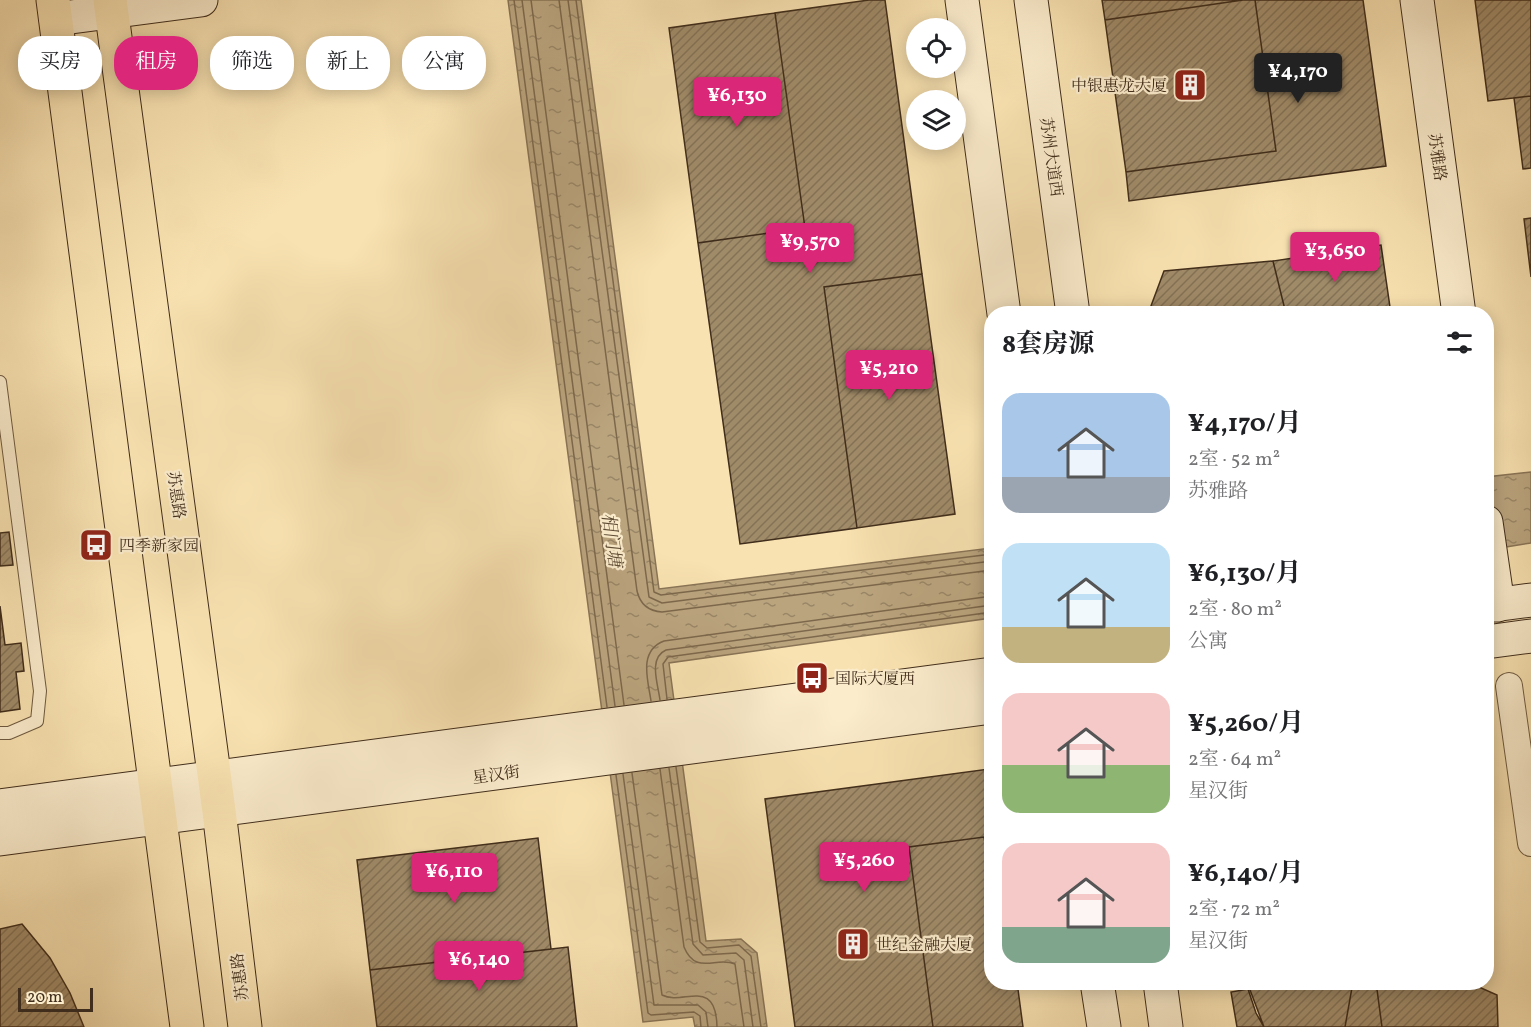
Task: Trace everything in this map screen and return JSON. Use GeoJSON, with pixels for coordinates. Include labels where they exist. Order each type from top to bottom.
{"type":"FeatureCollection","features":[{"type":"Feature","properties":{"kind":"main road"},"geometry":{"type":"LineString","coordinates":[[187,1027],[54,10],[201,0]]}},
{"type":"Feature","properties":{"kind":"main road"},"geometry":{"type":"LineString","coordinates":[[962,0],[1003,306]]}},
{"type":"Feature","properties":{"kind":"main road","name":"苏州大道西"},"geometry":{"type":"LineString","coordinates":[[1031,0],[1072,306]]}},
{"type":"Feature","properties":{"kind":"main road","name":"苏雅路"},"geometry":{"type":"LineString","coordinates":[[1417,0],[1458,306]]}},
{"type":"Feature","properties":{"kind":"main road","name":"苏惠路"},"geometry":{"type":"LineString","coordinates":[[111,6],[215,779],[245,1027]]}},
{"type":"Feature","properties":{"kind":"main road"},"geometry":{"type":"LineString","coordinates":[[1494,605],[1531,600]]}},
{"type":"Feature","properties":{"kind":"main road"},"geometry":{"type":"LineString","coordinates":[[1494,641],[1531,636]]}},
{"type":"Feature","properties":{"kind":"main road","name":"星汉街"},"geometry":{"type":"LineString","coordinates":[[0,806],[158,802],[219,811],[584,762],[691,731],[984,676]]}},
{"type":"Feature","properties":{"kind":"main road","name":"星汉街"},"geometry":{"type":"LineString","coordinates":[[0,839],[158,802],[215,779],[582,729],[691,731],[984,708]]}},
{"type":"Feature","properties":{"kind":"main road"},"geometry":{"type":"LineString","coordinates":[[1098,990],[1104,1027]]}},
{"type":"Feature","properties":{"kind":"main road"},"geometry":{"type":"LineString","coordinates":[[1161,990],[1166,1027]]}},
{"type":"Feature","properties":{"kind":"street"},"geometry":{"type":"LineString","coordinates":[[1509,686],[1531,843]]}},
{"type":"Feature","properties":{"kind":"lane"},"geometry":{"type":"LineString","coordinates":[[0,382],[40,691],[37,721],[9,733],[0,734]]}},
{"type":"Feature","properties":{"kind":"water","name":"相门塘"},"geometry":{"type":"Polygon","coordinates":[[[508,0],[581,0],[659,589],[984,549],[984,619],[669,663],[706,941],[741,939],[757,953],[767,1027],[695,1027],[693,1017],[643,1022],[508,0]]]}},
{"type":"Feature","properties":{"kind":"water"},"geometry":{"type":"Polygon","coordinates":[[[1531,472],[1531,543],[1494,549],[1494,476],[1531,472]]]}},
{"type":"Feature","properties":{"kind":"building"},"geometry":{"type":"Polygon","coordinates":[[[869,0],[885,0],[922,274],[824,287],[857,528],[740,544],[698,243],[805,228],[775,13],[869,0]]]}},
{"type":"Feature","properties":{"kind":"building"},"geometry":{"type":"Polygon","coordinates":[[[1102,0],[1243,0],[1105,20],[1102,0]]]}},
{"type":"Feature","properties":{"kind":"building","name":"中银惠龙大厦"},"geometry":{"type":"Polygon","coordinates":[[[1255,0],[1276,151],[1126,172],[1105,20],[1255,0]]]}},
{"type":"Feature","properties":{"kind":"building"},"geometry":{"type":"Polygon","coordinates":[[[1255,0],[1363,0],[1386,166],[1129,201],[1126,172],[1276,151],[1255,0]]]}},
{"type":"Feature","properties":{"kind":"building"},"geometry":{"type":"Polygon","coordinates":[[[1475,0],[1531,0],[1531,96],[1488,101],[1475,0]]]}},
{"type":"Feature","properties":{"kind":"building"},"geometry":{"type":"Polygon","coordinates":[[[775,13],[805,228],[698,243],[669,28],[775,13]]]}},
{"type":"Feature","properties":{"kind":"building"},"geometry":{"type":"Polygon","coordinates":[[[1531,96],[1531,168],[1523,169],[1514,98],[1531,96]]]}},
{"type":"Feature","properties":{"kind":"building"},"geometry":{"type":"Polygon","coordinates":[[[1531,218],[1531,277],[1524,219],[1531,218]]]}},
{"type":"Feature","properties":{"kind":"building"},"geometry":{"type":"Polygon","coordinates":[[[1381,245],[1390,306],[1284,306],[1273,261],[1381,245]]]}},
{"type":"Feature","properties":{"kind":"building"},"geometry":{"type":"Polygon","coordinates":[[[1273,261],[1284,306],[1151,306],[1164,271],[1273,261]]]}},
{"type":"Feature","properties":{"kind":"building"},"geometry":{"type":"Polygon","coordinates":[[[922,274],[955,514],[857,528],[824,287],[922,274]]]}},
{"type":"Feature","properties":{"kind":"building"},"geometry":{"type":"Polygon","coordinates":[[[9,532],[13,565],[0,566],[0,533],[9,532]]]}},
{"type":"Feature","properties":{"kind":"building"},"geometry":{"type":"Polygon","coordinates":[[[0,606],[5,645],[21,643],[24,671],[16,672],[20,709],[0,712],[0,606]]]}},
{"type":"Feature","properties":{"kind":"building","name":"世纪金融大厦"},"geometry":{"type":"Polygon","coordinates":[[[984,770],[984,837],[909,847],[933,1027],[795,1027],[765,799],[984,770]]]}},
{"type":"Feature","properties":{"kind":"building"},"geometry":{"type":"Polygon","coordinates":[[[984,837],[984,990],[1018,990],[1023,1027],[933,1027],[909,847],[984,837]]]}},
{"type":"Feature","properties":{"kind":"building"},"geometry":{"type":"Polygon","coordinates":[[[538,838],[551,949],[370,970],[357,860],[538,838]]]}},
{"type":"Feature","properties":{"kind":"building"},"geometry":{"type":"Polygon","coordinates":[[[22,924],[50,958],[70,993],[84,1027],[0,1027],[0,929],[22,924]]]}},
{"type":"Feature","properties":{"kind":"building"},"geometry":{"type":"Polygon","coordinates":[[[568,947],[577,1027],[377,1027],[370,970],[568,947]]]}},
{"type":"Feature","properties":{"kind":"building"},"geometry":{"type":"Polygon","coordinates":[[[1248,990],[1256,1013],[1264,1027],[1237,1027],[1231,992],[1248,990]]]}},
{"type":"Feature","properties":{"kind":"building"},"geometry":{"type":"Polygon","coordinates":[[[1250,990],[1352,990],[1345,1027],[1264,1027],[1250,990]]]}},
{"type":"Feature","properties":{"kind":"building"},"geometry":{"type":"Polygon","coordinates":[[[1352,990],[1377,990],[1382,1027],[1345,1027],[1352,990]]]}},
{"type":"Feature","properties":{"kind":"building"},"geometry":{"type":"Polygon","coordinates":[[[1377,990],[1486,990],[1497,995],[1498,1027],[1382,1027],[1377,990]]]}},
{"type":"Feature","properties":{"kind":"place","name":"中银惠龙大厦"},"geometry":{"type":"Point","coordinates":[1190,85]}},
{"type":"Feature","properties":{"kind":"place","name":"四季新家园"},"geometry":{"type":"Point","coordinates":[96,545]}},
{"type":"Feature","properties":{"kind":"place","name":"国际大厦西"},"geometry":{"type":"Point","coordinates":[812,678]}},
{"type":"Feature","properties":{"kind":"place","name":"世纪金融大厦"},"geometry":{"type":"Point","coordinates":[853,944]}}]}
